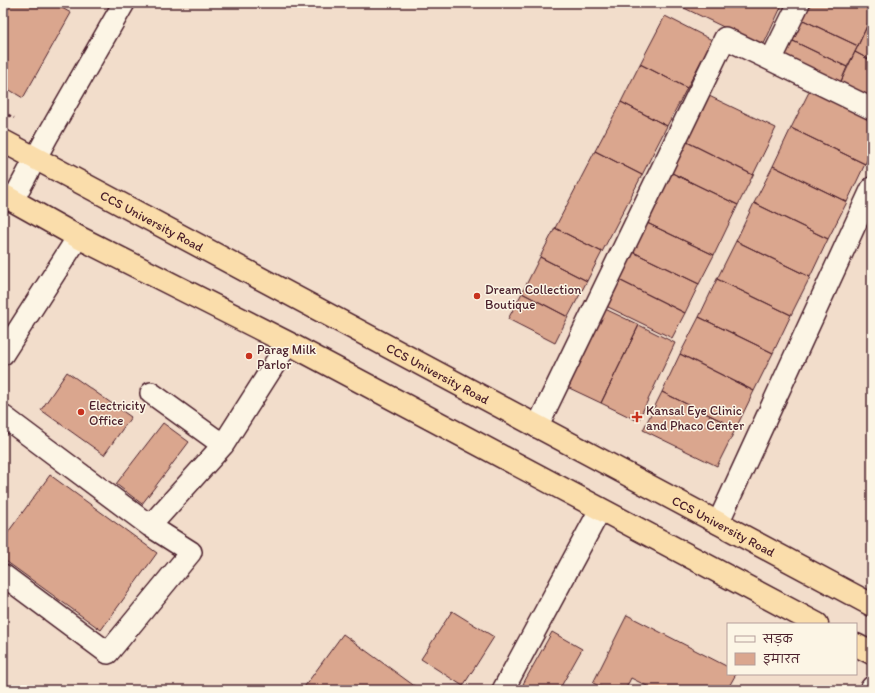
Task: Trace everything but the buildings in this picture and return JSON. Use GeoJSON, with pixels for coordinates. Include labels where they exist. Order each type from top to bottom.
{"type":"FeatureCollection","features":[{"type":"Feature","properties":{"kind":"highway","name":"CCS University Road"},"geometry":{"type":"LineString","coordinates":[[3,141],[536,427],[872,605]]}},
{"type":"Feature","properties":{"kind":"highway"},"geometry":{"type":"LineString","coordinates":[[8,198],[78,237],[288,343],[815,623]]}},
{"type":"Feature","properties":{"kind":"highway"},"geometry":{"type":"LineString","coordinates":[[857,646],[872,653]]}},
{"type":"Feature","properties":{"kind":"street"},"geometry":{"type":"LineString","coordinates":[[8,198],[35,158],[124,3]]}},
{"type":"Feature","properties":{"kind":"street"},"geometry":{"type":"LineString","coordinates":[[772,60],[800,3]]}},
{"type":"Feature","properties":{"kind":"street"},"geometry":{"type":"LineString","coordinates":[[536,427],[725,38],[872,109]]}},
{"type":"Feature","properties":{"kind":"street"},"geometry":{"type":"LineString","coordinates":[[718,523],[872,188]]}},
{"type":"Feature","properties":{"kind":"street"},"geometry":{"type":"LineString","coordinates":[[3,354],[78,237]]}},
{"type":"Feature","properties":{"kind":"street"},"geometry":{"type":"LineString","coordinates":[[150,526],[223,445],[288,343]]}},
{"type":"Feature","properties":{"kind":"street"},"geometry":{"type":"LineString","coordinates":[[151,393],[223,445]]}},
{"type":"Feature","properties":{"kind":"street"},"geometry":{"type":"LineString","coordinates":[[3,416],[150,526],[191,552],[108,652],[3,575]]}},
{"type":"Feature","properties":{"kind":"street"},"geometry":{"type":"LineString","coordinates":[[503,690],[600,510]]}},
{"type":"Feature","properties":{"kind":"place","name":"Dream Collection Boutique"},"geometry":{"type":"Point","coordinates":[477,296]}},
{"type":"Feature","properties":{"kind":"place","name":"Parag Milk Parlor"},"geometry":{"type":"Point","coordinates":[249,356]}},
{"type":"Feature","properties":{"kind":"place","name":"Electricity Office"},"geometry":{"type":"Point","coordinates":[81,412]}},
{"type":"Feature","properties":{"kind":"place","name":"Kansal Eye Clinic and Phaco Center"},"geometry":{"type":"Point","coordinates":[637,417]}}]}
